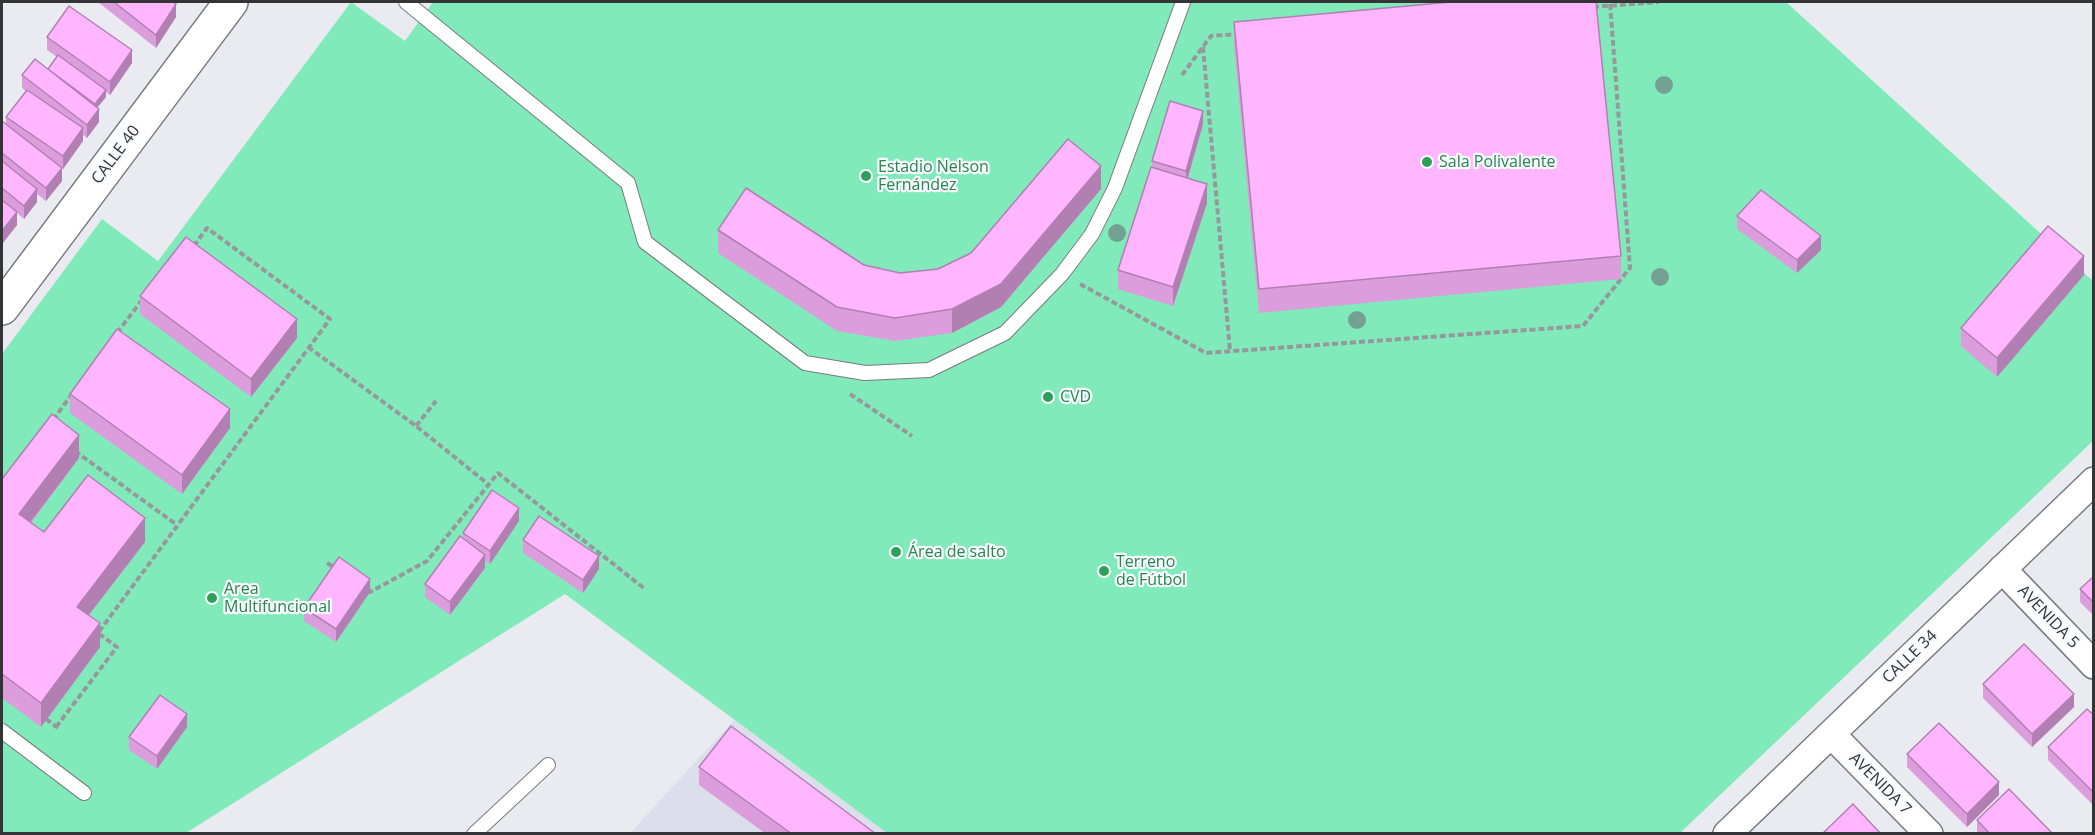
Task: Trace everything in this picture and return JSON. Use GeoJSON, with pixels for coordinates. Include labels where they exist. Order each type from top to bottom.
{"type":"FeatureCollection","features":[{"type":"Feature","properties":{"kind":"main road","name":"CALLE 40"},"geometry":{"type":"LineString","coordinates":[[2,308],[231,2]]}},
{"type":"Feature","properties":{"kind":"street","name":"CALLE 34"},"geometry":{"type":"LineString","coordinates":[[1727,834],[2094,480]]}},
{"type":"Feature","properties":{"kind":"street","name":"AVENIDA 5"},"geometry":{"type":"LineString","coordinates":[[2002,569],[2094,665]]}},
{"type":"Feature","properties":{"kind":"street","name":"AVENIDA 7"},"geometry":{"type":"LineString","coordinates":[[1831,734],[1929,834]]}},
{"type":"Feature","properties":{"kind":"lane"},"geometry":{"type":"LineString","coordinates":[[406,2],[628,183],[645,242],[805,363],[865,373],[929,370],[1005,333],[1062,274],[1092,234],[1115,188],[1183,2]]}},
{"type":"Feature","properties":{"kind":"lane"},"geometry":{"type":"LineString","coordinates":[[2,731],[84,793]]}},
{"type":"Feature","properties":{"kind":"lane"},"geometry":{"type":"LineString","coordinates":[[474,834],[548,765]]}},
{"type":"Feature","properties":{"kind":"path"},"geometry":{"type":"LineString","coordinates":[[1586,7],[1610,3],[1659,2]]}},
{"type":"Feature","properties":{"kind":"path"},"geometry":{"type":"LineString","coordinates":[[1062,274],[1206,353],[1583,326],[1630,268],[1610,3]]}},
{"type":"Feature","properties":{"kind":"path"},"geometry":{"type":"LineString","coordinates":[[1182,75],[1211,36],[1247,33]]}},
{"type":"Feature","properties":{"kind":"path"},"geometry":{"type":"LineString","coordinates":[[1203,47],[1230,351]]}},
{"type":"Feature","properties":{"kind":"path"},"geometry":{"type":"LineString","coordinates":[[46,719],[57,727],[117,647],[98,633],[330,319],[207,228],[186,256]]}},
{"type":"Feature","properties":{"kind":"path"},"geometry":{"type":"LineString","coordinates":[[116,336],[144,298]]}},
{"type":"Feature","properties":{"kind":"path"},"geometry":{"type":"LineString","coordinates":[[308,347],[416,426],[488,484]]}},
{"type":"Feature","properties":{"kind":"path"},"geometry":{"type":"LineString","coordinates":[[844,390],[912,436]]}},
{"type":"Feature","properties":{"kind":"path"},"geometry":{"type":"LineString","coordinates":[[52,420],[73,392]]}},
{"type":"Feature","properties":{"kind":"path"},"geometry":{"type":"LineString","coordinates":[[416,426],[436,401]]}},
{"type":"Feature","properties":{"kind":"path"},"geometry":{"type":"LineString","coordinates":[[74,450],[177,525]]}},
{"type":"Feature","properties":{"kind":"path"},"geometry":{"type":"LineString","coordinates":[[362,586],[370,592],[427,561],[498,473],[645,589]]}},
{"type":"Feature","properties":{"kind":"path"},"geometry":{"type":"LineString","coordinates":[[327,563],[339,570]]}},
{"type":"Feature","properties":{"kind":"shaded area"},"geometry":{"type":"Polygon","coordinates":[[[734,720],[887,833],[629,834],[734,720]]]}},
{"type":"Feature","properties":{"kind":"green space","name":"CVD"},"geometry":{"type":"Polygon","coordinates":[[[351,2],[405,41],[433,2],[1786,2],[2093,281],[2094,440],[1680,833],[887,833],[565,594],[186,833],[2,834],[2,354],[102,219],[158,261],[351,2]]]}},
{"type":"Feature","properties":{"kind":"building"},"geometry":{"type":"Polygon","coordinates":[[[114,2],[173,2],[176,4],[156,35],[114,2]]]}},
{"type":"Feature","properties":{"kind":"building","name":"Sala Polivalente"},"geometry":{"type":"Polygon","coordinates":[[[1451,2],[1596,2],[1621,256],[1259,289],[1234,22],[1451,2]]]}},
{"type":"Feature","properties":{"kind":"building"},"geometry":{"type":"Polygon","coordinates":[[[69,6],[132,50],[110,82],[47,37],[69,6]]]}},
{"type":"Feature","properties":{"kind":"building"},"geometry":{"type":"Polygon","coordinates":[[[58,55],[106,90],[95,104],[48,69],[58,55]]]}},
{"type":"Feature","properties":{"kind":"building"},"geometry":{"type":"Polygon","coordinates":[[[35,59],[99,109],[87,125],[22,75],[35,59]]]}},
{"type":"Feature","properties":{"kind":"building"},"geometry":{"type":"Polygon","coordinates":[[[27,90],[83,128],[63,156],[6,117],[27,90]]]}},
{"type":"Feature","properties":{"kind":"building"},"geometry":{"type":"Polygon","coordinates":[[[1170,101],[1203,111],[1186,171],[1152,161],[1170,101]]]}},
{"type":"Feature","properties":{"kind":"building"},"geometry":{"type":"Polygon","coordinates":[[[2,121],[62,168],[46,188],[2,153],[2,121]]]}},
{"type":"Feature","properties":{"kind":"building"},"geometry":{"type":"Polygon","coordinates":[[[1068,139],[1101,166],[1001,284],[952,309],[895,318],[837,307],[718,230],[746,188],[864,265],[900,273],[938,269],[971,253],[1068,139]]]}},
{"type":"Feature","properties":{"kind":"building"},"geometry":{"type":"Polygon","coordinates":[[[2,161],[37,189],[24,206],[2,188],[2,161]]]}},
{"type":"Feature","properties":{"kind":"building"},"geometry":{"type":"Polygon","coordinates":[[[1151,167],[1207,184],[1173,287],[1118,270],[1151,167]]]}},
{"type":"Feature","properties":{"kind":"building"},"geometry":{"type":"Polygon","coordinates":[[[1761,190],[1821,236],[1797,260],[1737,216],[1761,190]]]}},
{"type":"Feature","properties":{"kind":"building"},"geometry":{"type":"Polygon","coordinates":[[[2,200],[17,212],[2,231],[2,200]]]}},
{"type":"Feature","properties":{"kind":"building"},"geometry":{"type":"Polygon","coordinates":[[[2048,226],[2084,256],[1997,358],[1961,328],[2048,226]]]}},
{"type":"Feature","properties":{"kind":"building"},"geometry":{"type":"Polygon","coordinates":[[[186,237],[297,319],[251,379],[140,296],[186,237]]]}},
{"type":"Feature","properties":{"kind":"building"},"geometry":{"type":"Polygon","coordinates":[[[117,329],[230,409],[182,475],[70,394],[117,329]]]}},
{"type":"Feature","properties":{"kind":"building"},"geometry":{"type":"Polygon","coordinates":[[[52,414],[79,435],[19,514],[44,532],[88,475],[145,518],[77,607],[100,623],[41,703],[2,674],[2,479],[52,414]]]}},
{"type":"Feature","properties":{"kind":"building"},"geometry":{"type":"Polygon","coordinates":[[[492,490],[519,508],[490,551],[463,533],[492,490]]]}},
{"type":"Feature","properties":{"kind":"building"},"geometry":{"type":"Polygon","coordinates":[[[539,516],[599,556],[583,580],[523,540],[539,516]]]}},
{"type":"Feature","properties":{"kind":"building"},"geometry":{"type":"Polygon","coordinates":[[[460,536],[485,555],[450,602],[425,584],[460,536]]]}},
{"type":"Feature","properties":{"kind":"building"},"geometry":{"type":"Polygon","coordinates":[[[339,557],[370,579],[336,629],[304,608],[339,557]]]}},
{"type":"Feature","properties":{"kind":"building"},"geometry":{"type":"Polygon","coordinates":[[[2094,576],[2094,603],[2080,589],[2094,576]]]}},
{"type":"Feature","properties":{"kind":"building"},"geometry":{"type":"Polygon","coordinates":[[[2024,644],[2074,694],[2032,734],[1983,684],[2024,644]]]}},
{"type":"Feature","properties":{"kind":"building"},"geometry":{"type":"Polygon","coordinates":[[[160,695],[187,714],[157,756],[129,737],[160,695]]]}},
{"type":"Feature","properties":{"kind":"building"},"geometry":{"type":"Polygon","coordinates":[[[2087,709],[2094,715],[2094,793],[2048,747],[2087,709]]]}},
{"type":"Feature","properties":{"kind":"building"},"geometry":{"type":"Polygon","coordinates":[[[1939,723],[1999,782],[1967,814],[1907,754],[1939,723]]]}},
{"type":"Feature","properties":{"kind":"building"},"geometry":{"type":"Polygon","coordinates":[[[731,726],[876,834],[792,834],[699,767],[731,726]]]}},
{"type":"Feature","properties":{"kind":"building"},"geometry":{"type":"Polygon","coordinates":[[[2009,789],[2053,834],[1990,834],[1977,820],[2009,789]]]}},
{"type":"Feature","properties":{"kind":"building"},"geometry":{"type":"Polygon","coordinates":[[[1853,804],[1881,834],[1822,834],[1853,804]]]}},
{"type":"Feature","properties":{"kind":"place","name":"Sala Polivalente"},"geometry":{"type":"Point","coordinates":[1427,162]}},
{"type":"Feature","properties":{"kind":"place","name":"Estadio Nelson Fernández"},"geometry":{"type":"Point","coordinates":[866,176]}},
{"type":"Feature","properties":{"kind":"place","name":"CVD"},"geometry":{"type":"Point","coordinates":[1048,397]}},
{"type":"Feature","properties":{"kind":"place","name":"Área de salto"},"geometry":{"type":"Point","coordinates":[896,552]}},
{"type":"Feature","properties":{"kind":"place","name":"Terreno de Fútbol"},"geometry":{"type":"Point","coordinates":[1104,571]}},
{"type":"Feature","properties":{"kind":"place","name":"Area Multifuncional"},"geometry":{"type":"Point","coordinates":[212,598]}}]}
